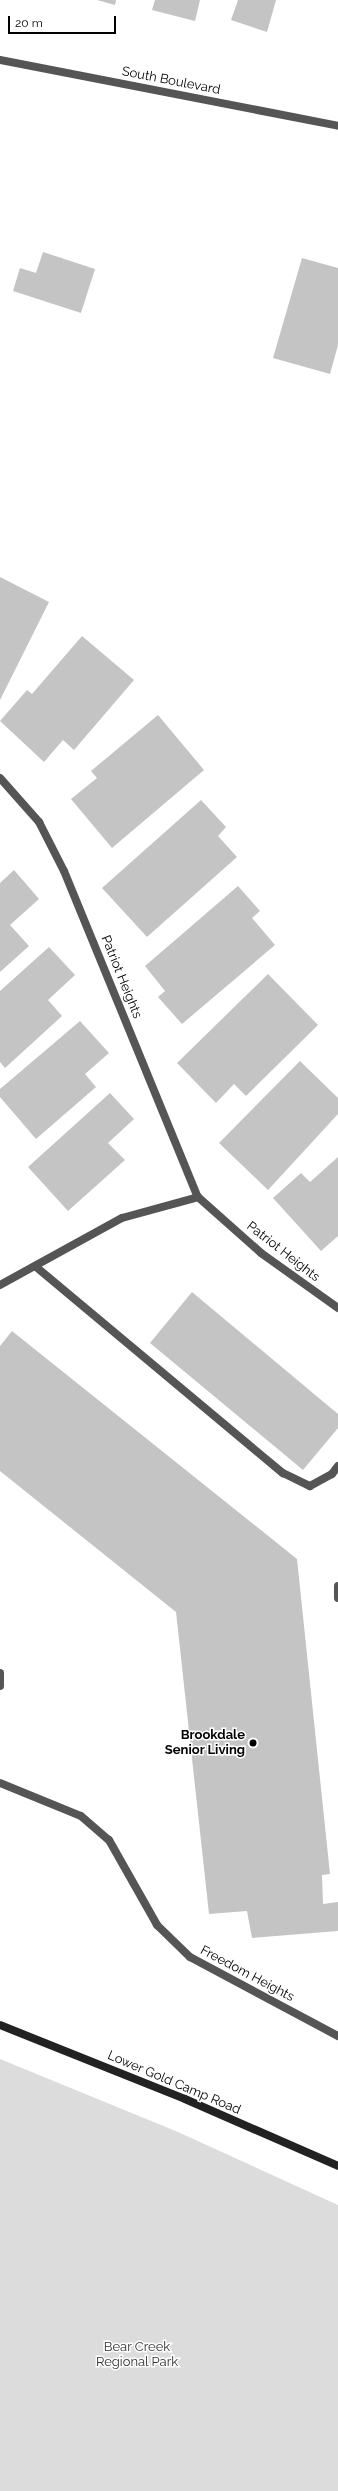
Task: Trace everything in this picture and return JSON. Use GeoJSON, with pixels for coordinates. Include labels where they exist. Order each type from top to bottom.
{"type":"FeatureCollection","features":[{"type":"Feature","properties":{"kind":"street","name":"South Boulevard"},"geometry":{"type":"LineString","coordinates":[[0,60],[338,126]]}},
{"type":"Feature","properties":{"kind":"street","name":"Patriot Heights"},"geometry":{"type":"LineString","coordinates":[[0,778],[39,822],[64,870],[198,1196],[261,1253],[338,1308]]}},
{"type":"Feature","properties":{"kind":"street"},"geometry":{"type":"LineString","coordinates":[[0,1285],[122,1218],[198,1196]]}},
{"type":"Feature","properties":{"kind":"street"},"geometry":{"type":"LineString","coordinates":[[36,1266],[283,1473],[310,1486],[332,1474],[338,1466]]}},
{"type":"Feature","properties":{"kind":"street"},"geometry":{"type":"LineString","coordinates":[[338,1586],[338,1598]]}},
{"type":"Feature","properties":{"kind":"street"},"geometry":{"type":"LineString","coordinates":[[0,1673],[0,1686]]}},
{"type":"Feature","properties":{"kind":"street","name":"Freedom Heights"},"geometry":{"type":"LineString","coordinates":[[0,1783],[81,1816],[109,1840],[158,1925],[190,1957],[338,2036]]}},
{"type":"Feature","properties":{"kind":"street","name":"Lower Gold Camp Road"},"geometry":{"type":"LineString","coordinates":[[0,2025],[185,2099],[338,2166]]}},
{"type":"Feature","properties":{"kind":"green space","name":"Bear Creek Regional Park"},"geometry":{"type":"Polygon","coordinates":[[[0,2059],[178,2132],[338,2205],[338,2491],[0,2491],[0,2059]]]}},
{"type":"Feature","properties":{"kind":"building"},"geometry":{"type":"Polygon","coordinates":[[[97,0],[116,0],[115,5],[97,0]]]}},
{"type":"Feature","properties":{"kind":"building"},"geometry":{"type":"Polygon","coordinates":[[[155,0],[200,0],[195,21],[152,10],[155,0]]]}},
{"type":"Feature","properties":{"kind":"building"},"geometry":{"type":"Polygon","coordinates":[[[238,0],[276,0],[267,32],[231,20],[238,0]]]}},
{"type":"Feature","properties":{"kind":"building"},"geometry":{"type":"Polygon","coordinates":[[[43,252],[95,269],[81,313],[13,291],[20,268],[36,273],[43,252]]]}},
{"type":"Feature","properties":{"kind":"building"},"geometry":{"type":"Polygon","coordinates":[[[302,258],[338,268],[338,345],[330,374],[273,358],[302,258]]]}},
{"type":"Feature","properties":{"kind":"building"},"geometry":{"type":"Polygon","coordinates":[[[0,577],[49,602],[0,700],[0,577]]]}},
{"type":"Feature","properties":{"kind":"building"},"geometry":{"type":"Polygon","coordinates":[[[82,636],[134,680],[74,750],[63,740],[44,762],[0,721],[27,690],[32,694],[82,636]]]}},
{"type":"Feature","properties":{"kind":"building"},"geometry":{"type":"Polygon","coordinates":[[[158,715],[204,770],[112,848],[71,799],[97,778],[91,771],[158,715]]]}},
{"type":"Feature","properties":{"kind":"building"},"geometry":{"type":"Polygon","coordinates":[[[201,800],[226,827],[218,836],[237,857],[147,937],[102,888],[201,800]]]}},
{"type":"Feature","properties":{"kind":"building"},"geometry":{"type":"Polygon","coordinates":[[[14,870],[39,899],[10,925],[29,946],[0,972],[0,883],[14,870]]]}},
{"type":"Feature","properties":{"kind":"building"},"geometry":{"type":"Polygon","coordinates":[[[238,886],[260,911],[252,918],[275,945],[182,1024],[158,997],[165,991],[145,966],[238,886]]]}},
{"type":"Feature","properties":{"kind":"building"},"geometry":{"type":"Polygon","coordinates":[[[49,947],[75,975],[48,1000],[62,1016],[5,1068],[0,1062],[0,991],[49,947]]]}},
{"type":"Feature","properties":{"kind":"building"},"geometry":{"type":"Polygon","coordinates":[[[268,974],[318,1025],[246,1096],[234,1084],[216,1103],[177,1063],[268,974]]]}},
{"type":"Feature","properties":{"kind":"building"},"geometry":{"type":"Polygon","coordinates":[[[80,1021],[109,1053],[85,1074],[96,1087],[36,1139],[0,1097],[0,1089],[80,1021]]]}},
{"type":"Feature","properties":{"kind":"building"},"geometry":{"type":"Polygon","coordinates":[[[300,1061],[338,1098],[338,1114],[268,1190],[219,1143],[300,1061]]]}},
{"type":"Feature","properties":{"kind":"building"},"geometry":{"type":"Polygon","coordinates":[[[110,1093],[134,1119],[108,1143],[125,1160],[68,1211],[28,1167],[110,1093]]]}},
{"type":"Feature","properties":{"kind":"building"},"geometry":{"type":"Polygon","coordinates":[[[338,1157],[338,1236],[321,1251],[273,1198],[301,1173],[310,1182],[338,1157]]]}},
{"type":"Feature","properties":{"kind":"building"},"geometry":{"type":"Polygon","coordinates":[[[192,1292],[338,1414],[338,1428],[303,1470],[150,1343],[192,1292]]]}},
{"type":"Feature","properties":{"kind":"building","name":"Brookdale Senior Living"},"geometry":{"type":"Polygon","coordinates":[[[12,1331],[297,1559],[330,1874],[322,1875],[323,1904],[338,1902],[338,1931],[252,1938],[247,1911],[209,1914],[176,1612],[0,1471],[0,1346],[12,1331]]]}},
{"type":"Feature","properties":{"kind":"place","name":"Brookdale Senior Living"},"geometry":{"type":"Point","coordinates":[253,1743]}}]}
